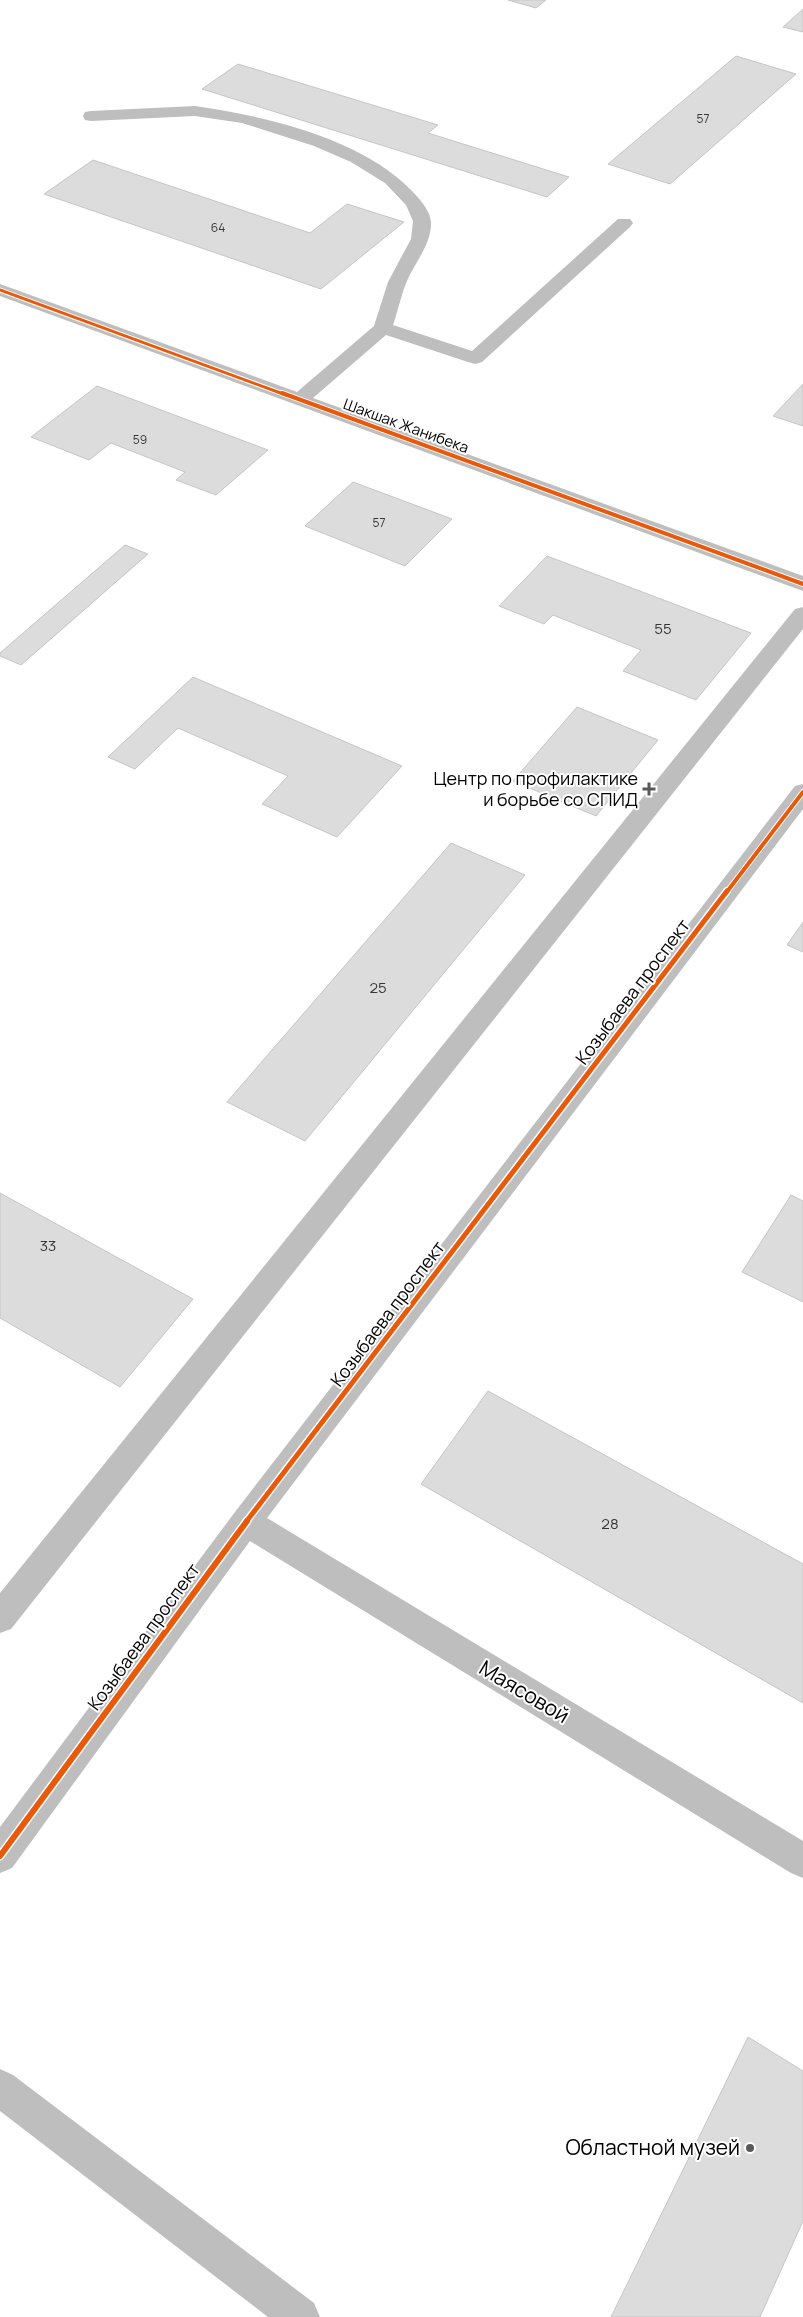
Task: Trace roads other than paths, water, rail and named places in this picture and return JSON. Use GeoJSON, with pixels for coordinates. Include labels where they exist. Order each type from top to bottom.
{"type":"FeatureCollection","features":[{"type":"Feature","properties":{"kind":"street"},"geometry":{"type":"LineString","coordinates":[[91,116],[195,112],[244,118],[320,142],[357,158],[391,179],[414,203],[422,221],[420,239],[397,282],[383,328],[299,400]]}},
{"type":"Feature","properties":{"kind":"street"},"geometry":{"type":"LineString","coordinates":[[383,328],[475,358],[624,223]]}},
{"type":"Feature","properties":{"kind":"street","name":"Шакшак Жанибека"},"geometry":{"type":"LineString","coordinates":[[0,290],[803,584]]}},
{"type":"Feature","properties":{"kind":"street"},"geometry":{"type":"LineString","coordinates":[[0,1618],[803,614]]}},
{"type":"Feature","properties":{"kind":"street","name":"Козыбаева проспект"},"geometry":{"type":"LineString","coordinates":[[0,1856],[246,1522],[803,792]]}},
{"type":"Feature","properties":{"kind":"street","name":"Маясовой"},"geometry":{"type":"LineString","coordinates":[[246,1522],[803,1861]]}},
{"type":"Feature","properties":{"kind":"street"},"geometry":{"type":"LineString","coordinates":[[0,2088],[300,2317]]}},
{"type":"Feature","properties":{"kind":"place","name":"Центр по профилактике и борьбе со СПИД"},"geometry":{"type":"Point","coordinates":[649,789]}},
{"type":"Feature","properties":{"kind":"place","name":"Областной музей"},"geometry":{"type":"Point","coordinates":[750,2148]}}]}
